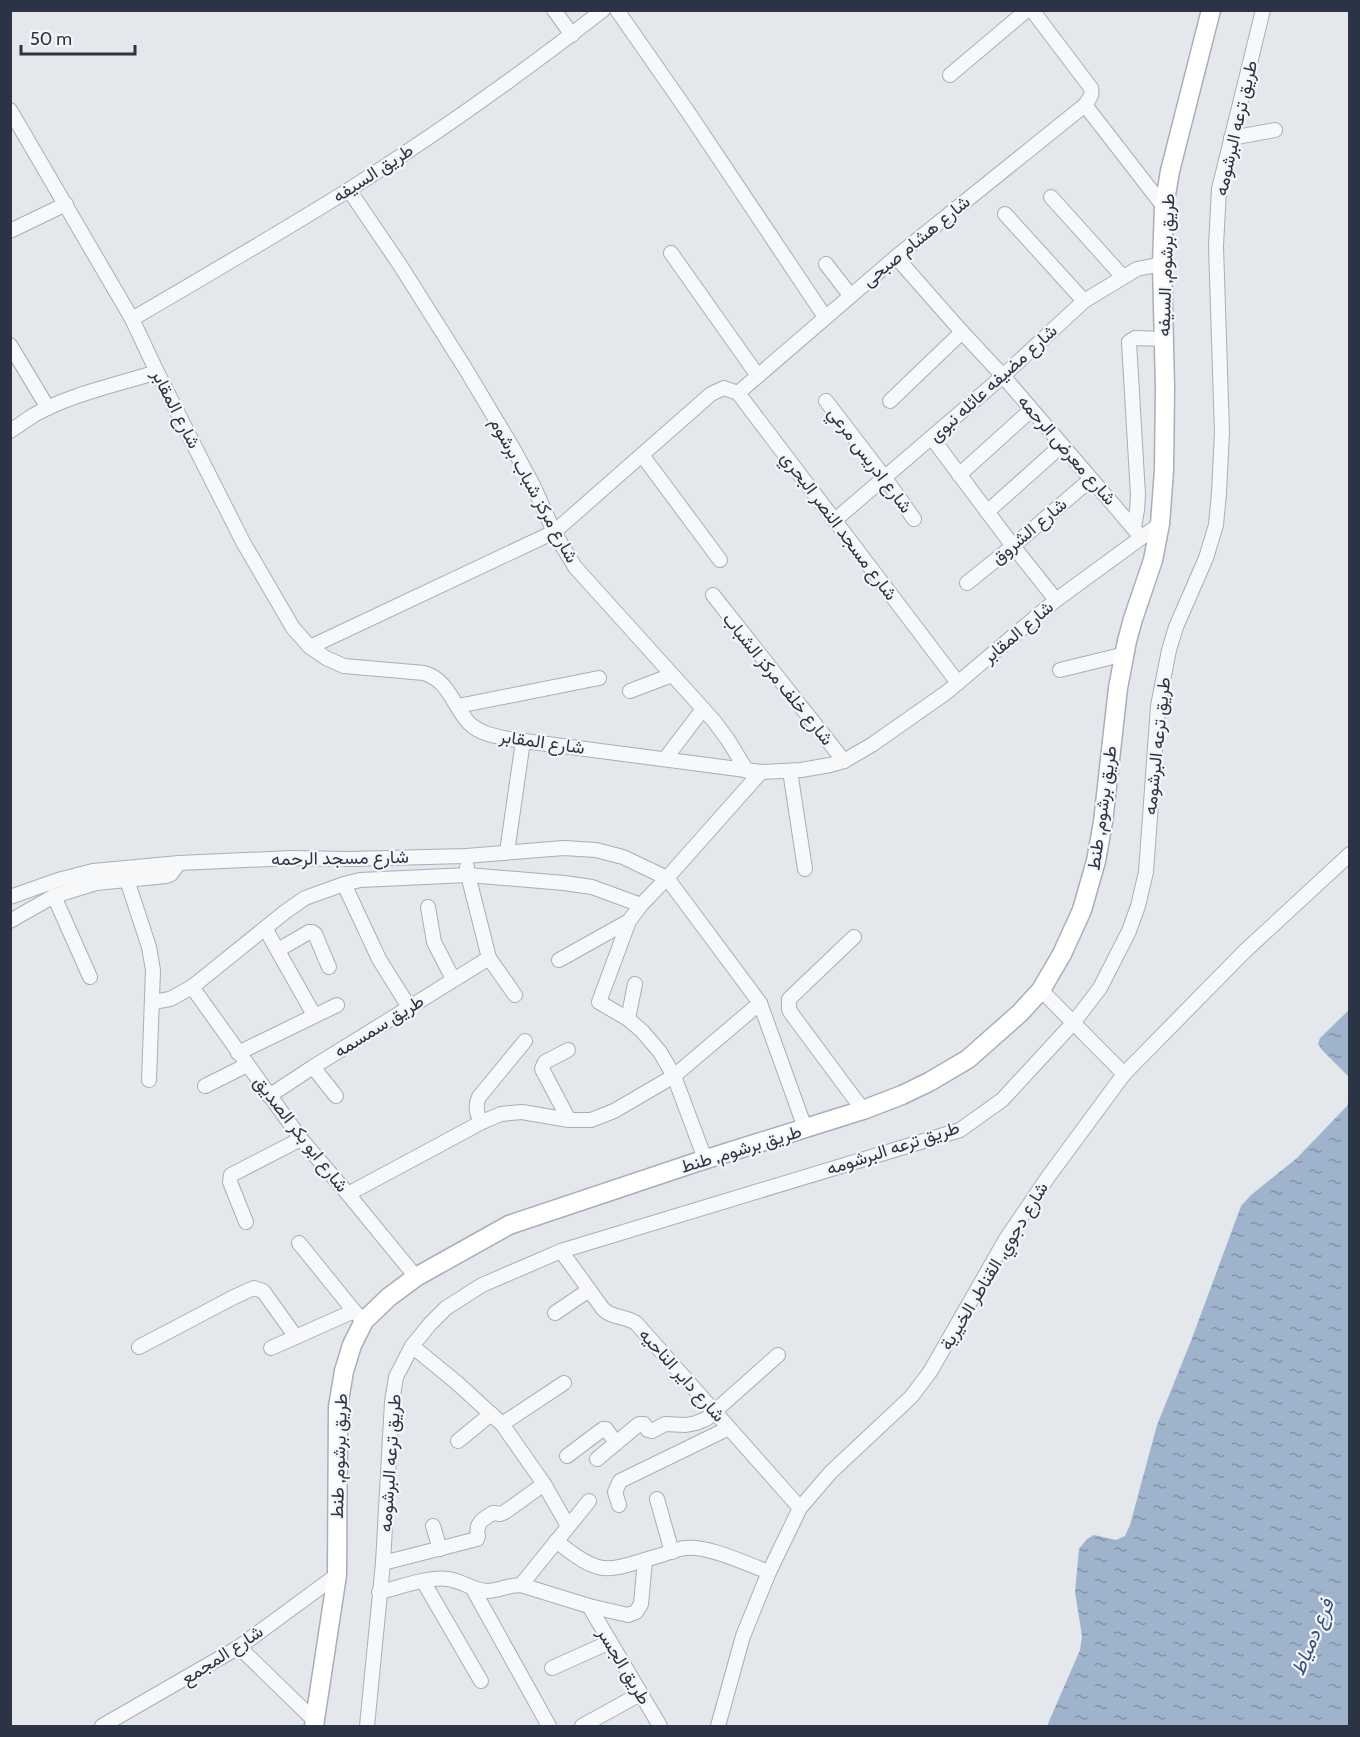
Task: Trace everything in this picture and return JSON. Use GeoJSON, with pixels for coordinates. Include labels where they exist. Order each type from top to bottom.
{"type":"FeatureCollection","features":[{"type":"Feature","properties":{"kind":"main road","name":"طريق برشوم, السيفه"},"geometry":{"type":"LineString","coordinates":[[1160,524],[1164,470],[1162,264],[1164,207],[1170,171],[1211,10]]}},
{"type":"Feature","properties":{"kind":"main road","name":"طريق برشوم, طنط"},"geometry":{"type":"LineString","coordinates":[[315,1724],[337,1575],[338,1407],[344,1371],[359,1316],[416,1277],[509,1225],[705,1159],[862,1110],[929,1083],[968,1059],[1020,1013],[1041,990],[1062,954],[1082,910],[1096,861],[1103,822],[1118,688],[1133,619],[1153,561],[1160,524]]}},
{"type":"Feature","properties":{"kind":"street"},"geometry":{"type":"LineString","coordinates":[[554,10],[572,35]]}},
{"type":"Feature","properties":{"kind":"street","name":"طريق السيفه"},"geometry":{"type":"LineString","coordinates":[[132,319],[348,190],[499,88],[603,10]]}},
{"type":"Feature","properties":{"kind":"street"},"geometry":{"type":"LineString","coordinates":[[617,10],[825,317]]}},
{"type":"Feature","properties":{"kind":"street"},"geometry":{"type":"LineString","coordinates":[[950,75],[1027,10]]}},
{"type":"Feature","properties":{"kind":"street","name":"شارع هشام صبحى"},"geometry":{"type":"LineString","coordinates":[[738,393],[896,256],[1085,105],[1090,98],[1091,90],[1032,10]]}},
{"type":"Feature","properties":{"kind":"street","name":"طريق ترعه البرشومه"},"geometry":{"type":"LineString","coordinates":[[367,1726],[383,1563],[392,1402],[396,1377],[412,1346],[430,1324],[446,1308],[482,1285],[561,1251],[960,1130],[1002,1100],[1074,1022],[1100,988],[1129,931],[1138,906],[1146,872],[1158,706],[1169,650],[1176,627],[1206,558],[1216,525],[1221,432],[1216,246],[1219,189],[1263,10]]}},
{"type":"Feature","properties":{"kind":"street"},"geometry":{"type":"LineString","coordinates":[[1085,105],[1164,207]]}},
{"type":"Feature","properties":{"kind":"street","name":"شارع المقابر"},"geometry":{"type":"LineString","coordinates":[[10,111],[132,319],[248,551],[289,621],[310,647],[344,666],[431,675],[446,688],[470,724],[493,736],[754,771],[790,771],[844,761],[903,725],[958,683],[1137,532],[1160,524]]}},
{"type":"Feature","properties":{"kind":"street"},"geometry":{"type":"LineString","coordinates":[[1232,138],[1275,130]]}},
{"type":"Feature","properties":{"kind":"street","name":"شارع مركز شباب برشوم"},"geometry":{"type":"LineString","coordinates":[[348,190],[406,274],[471,378],[519,458],[554,532],[575,567],[704,709],[754,771]]}},
{"type":"Feature","properties":{"kind":"street"},"geometry":{"type":"LineString","coordinates":[[1051,197],[1123,277]]}},
{"type":"Feature","properties":{"kind":"street"},"geometry":{"type":"LineString","coordinates":[[10,231],[66,204]]}},
{"type":"Feature","properties":{"kind":"street"},"geometry":{"type":"LineString","coordinates":[[1005,214],[1084,301]]}},
{"type":"Feature","properties":{"kind":"street"},"geometry":{"type":"LineString","coordinates":[[671,253],[758,376]]}},
{"type":"Feature","properties":{"kind":"street","name":"شارع معرض الرحمه"},"geometry":{"type":"LineString","coordinates":[[896,256],[1137,532]]}},
{"type":"Feature","properties":{"kind":"street"},"geometry":{"type":"LineString","coordinates":[[826,264],[850,295]]}},
{"type":"Feature","properties":{"kind":"street","name":"شارع مضيفه عائله نبوى"},"geometry":{"type":"LineString","coordinates":[[835,520],[1003,376],[1084,301],[1137,269],[1162,264]]}},
{"type":"Feature","properties":{"kind":"street"},"geometry":{"type":"LineString","coordinates":[[890,401],[962,332]]}},
{"type":"Feature","properties":{"kind":"street"},"geometry":{"type":"LineString","coordinates":[[1137,532],[1138,486],[1129,342],[1133,339],[1163,339]]}},
{"type":"Feature","properties":{"kind":"street"},"geometry":{"type":"LineString","coordinates":[[10,345],[48,408]]}},
{"type":"Feature","properties":{"kind":"street"},"geometry":{"type":"LineString","coordinates":[[10,431],[48,408],[157,372]]}},
{"type":"Feature","properties":{"kind":"street"},"geometry":{"type":"LineString","coordinates":[[310,647],[554,532],[711,394],[724,388],[738,393]]}},
{"type":"Feature","properties":{"kind":"street","name":"شارع مسجد النصر البحري"},"geometry":{"type":"LineString","coordinates":[[738,393],[958,683]]}},
{"type":"Feature","properties":{"kind":"street","name":"شارع ادريس مرعي"},"geometry":{"type":"LineString","coordinates":[[826,400],[914,519]]}},
{"type":"Feature","properties":{"kind":"street"},"geometry":{"type":"LineString","coordinates":[[959,475],[1031,410]]}},
{"type":"Feature","properties":{"kind":"street"},"geometry":{"type":"LineString","coordinates":[[932,438],[1056,600]]}},
{"type":"Feature","properties":{"kind":"street"},"geometry":{"type":"LineString","coordinates":[[987,512],[1062,445]]}},
{"type":"Feature","properties":{"kind":"street"},"geometry":{"type":"LineString","coordinates":[[642,454],[720,560]]}},
{"type":"Feature","properties":{"kind":"street","name":"شارع الشروق"},"geometry":{"type":"LineString","coordinates":[[967,583],[1091,479]]}},
{"type":"Feature","properties":{"kind":"street","name":"شارع خلف مركز الشباب"},"geometry":{"type":"LineString","coordinates":[[713,596],[844,761]]}},
{"type":"Feature","properties":{"kind":"street"},"geometry":{"type":"LineString","coordinates":[[1060,669],[1125,654]]}},
{"type":"Feature","properties":{"kind":"street"},"geometry":{"type":"LineString","coordinates":[[630,691],[672,675]]}},
{"type":"Feature","properties":{"kind":"street"},"geometry":{"type":"LineString","coordinates":[[458,705],[599,678]]}},
{"type":"Feature","properties":{"kind":"street"},"geometry":{"type":"LineString","coordinates":[[664,759],[704,709]]}},
{"type":"Feature","properties":{"kind":"street"},"geometry":{"type":"LineString","coordinates":[[507,852],[523,741]]}},
{"type":"Feature","properties":{"kind":"street"},"geometry":{"type":"LineString","coordinates":[[705,1159],[674,1076],[664,1058],[652,1041],[628,1019],[599,1003],[629,921],[641,905],[667,879],[754,771]]}},
{"type":"Feature","properties":{"kind":"street"},"geometry":{"type":"LineString","coordinates":[[790,771],[805,869]]}},
{"type":"Feature","properties":{"kind":"street","name":"شارع مسجد الرحمه"},"geometry":{"type":"LineString","coordinates":[[10,897],[58,880],[94,877],[179,863],[292,858],[466,856],[564,848],[596,850],[623,857],[667,879]]}},
{"type":"Feature","properties":{"kind":"street","name":"شارع دجوي, القناطر الخيرية"},"geometry":{"type":"LineString","coordinates":[[718,1726],[743,1636],[769,1572],[800,1508],[831,1472],[911,1397],[930,1372],[1006,1239],[1048,1177],[1124,1074],[1245,951],[1350,854]]}},
{"type":"Feature","properties":{"kind":"street"},"geometry":{"type":"LineString","coordinates":[[466,856],[468,875],[489,958],[515,995]]}},
{"type":"Feature","properties":{"kind":"street"},"geometry":{"type":"LineString","coordinates":[[12,916],[94,877],[127,880],[166,876],[171,874],[179,863]]}},
{"type":"Feature","properties":{"kind":"street"},"geometry":{"type":"LineString","coordinates":[[153,1002],[170,999],[192,987],[305,898],[360,880],[468,875],[564,883],[592,887],[641,905]]}},
{"type":"Feature","properties":{"kind":"street"},"geometry":{"type":"LineString","coordinates":[[667,879],[760,1003],[806,1128]]}},
{"type":"Feature","properties":{"kind":"street"},"geometry":{"type":"LineString","coordinates":[[127,880],[150,947],[153,970],[149,1080]]}},
{"type":"Feature","properties":{"kind":"street"},"geometry":{"type":"LineString","coordinates":[[344,884],[379,959],[409,1007]]}},
{"type":"Feature","properties":{"kind":"street"},"geometry":{"type":"LineString","coordinates":[[54,896],[90,977]]}},
{"type":"Feature","properties":{"kind":"street"},"geometry":{"type":"LineString","coordinates":[[428,907],[434,942],[453,979]]}},
{"type":"Feature","properties":{"kind":"street"},"geometry":{"type":"LineString","coordinates":[[560,960],[629,921]]}},
{"type":"Feature","properties":{"kind":"street"},"geometry":{"type":"LineString","coordinates":[[265,928],[314,1015]]}},
{"type":"Feature","properties":{"kind":"street"},"geometry":{"type":"LineString","coordinates":[[278,950],[312,932],[315,934],[329,967]]}},
{"type":"Feature","properties":{"kind":"street"},"geometry":{"type":"LineString","coordinates":[[854,937],[789,999],[789,1004],[792,1014],[862,1110]]}},
{"type":"Feature","properties":{"kind":"street","name":"طريق سمسمه"},"geometry":{"type":"LineString","coordinates":[[269,1096],[313,1066],[489,958]]}},
{"type":"Feature","properties":{"kind":"street"},"geometry":{"type":"LineString","coordinates":[[628,1019],[635,984]]}},
{"type":"Feature","properties":{"kind":"street","name":"شارع ابو بكر الصديق"},"geometry":{"type":"LineString","coordinates":[[192,987],[301,1139],[416,1277]]}},
{"type":"Feature","properties":{"kind":"street"},"geometry":{"type":"LineString","coordinates":[[1041,990],[1124,1074]]}},
{"type":"Feature","properties":{"kind":"street"},"geometry":{"type":"LineString","coordinates":[[348,1194],[501,1114],[522,1112],[568,1120],[591,1120],[614,1111],[674,1076],[760,1003]]}},
{"type":"Feature","properties":{"kind":"street"},"geometry":{"type":"LineString","coordinates":[[238,1053],[337,1005]]}},
{"type":"Feature","properties":{"kind":"street"},"geometry":{"type":"LineString","coordinates":[[482,1122],[477,1112],[479,1097],[525,1041]]}},
{"type":"Feature","properties":{"kind":"street"},"geometry":{"type":"LineString","coordinates":[[568,1050],[545,1062],[543,1069],[568,1120]]}},
{"type":"Feature","properties":{"kind":"street"},"geometry":{"type":"LineString","coordinates":[[205,1086],[247,1065]]}},
{"type":"Feature","properties":{"kind":"street"},"geometry":{"type":"LineString","coordinates":[[313,1066],[336,1096]]}},
{"type":"Feature","properties":{"kind":"street"},"geometry":{"type":"LineString","coordinates":[[246,1221],[230,1182],[231,1175],[301,1139]]}},
{"type":"Feature","properties":{"kind":"street"},"geometry":{"type":"LineString","coordinates":[[271,1348],[359,1316],[299,1243]]}},
{"type":"Feature","properties":{"kind":"street","name":"شارع داير الناحيه"},"geometry":{"type":"LineString","coordinates":[[561,1251],[607,1313],[636,1323],[800,1508]]}},
{"type":"Feature","properties":{"kind":"street"},"geometry":{"type":"LineString","coordinates":[[139,1347],[254,1288],[263,1291],[296,1337]]}},
{"type":"Feature","properties":{"kind":"street"},"geometry":{"type":"LineString","coordinates":[[555,1313],[590,1290]]}},
{"type":"Feature","properties":{"kind":"street"},"geometry":{"type":"LineString","coordinates":[[412,1346],[502,1424],[544,1484],[568,1526]]}},
{"type":"Feature","properties":{"kind":"street"},"geometry":{"type":"LineString","coordinates":[[597,1459],[639,1424],[652,1431],[665,1424],[686,1425],[706,1419],[778,1355]]}},
{"type":"Feature","properties":{"kind":"street"},"geometry":{"type":"LineString","coordinates":[[502,1424],[564,1383]]}},
{"type":"Feature","properties":{"kind":"street"},"geometry":{"type":"LineString","coordinates":[[458,1441],[491,1414]]}},
{"type":"Feature","properties":{"kind":"street"},"geometry":{"type":"LineString","coordinates":[[619,1505],[615,1492],[620,1481],[729,1428]]}},
{"type":"Feature","properties":{"kind":"street"},"geometry":{"type":"LineString","coordinates":[[567,1456],[603,1429],[606,1429],[616,1443]]}},
{"type":"Feature","properties":{"kind":"street"},"geometry":{"type":"LineString","coordinates":[[383,1563],[477,1539],[477,1527],[480,1522],[493,1513],[505,1512],[544,1484]]}},
{"type":"Feature","properties":{"kind":"street"},"geometry":{"type":"LineString","coordinates":[[657,1499],[672,1552]]}},
{"type":"Feature","properties":{"kind":"street"},"geometry":{"type":"LineString","coordinates":[[521,1585],[589,1501]]}},
{"type":"Feature","properties":{"kind":"street"},"geometry":{"type":"LineString","coordinates":[[433,1526],[440,1549]]}},
{"type":"Feature","properties":{"kind":"street"},"geometry":{"type":"LineString","coordinates":[[556,1541],[581,1561],[594,1567],[615,1569],[684,1548],[706,1549],[769,1572]]}},
{"type":"Feature","properties":{"kind":"street"},"geometry":{"type":"LineString","coordinates":[[379,1592],[423,1581],[448,1579],[473,1589],[489,1591],[521,1585],[627,1615],[636,1612],[641,1604],[645,1560]]}},
{"type":"Feature","properties":{"kind":"street","name":"شارع المجمع"},"geometry":{"type":"LineString","coordinates":[[102,1726],[239,1647],[337,1575]]}},
{"type":"Feature","properties":{"kind":"street"},"geometry":{"type":"LineString","coordinates":[[423,1581],[481,1681]]}},
{"type":"Feature","properties":{"kind":"street"},"geometry":{"type":"LineString","coordinates":[[473,1589],[549,1726]]}},
{"type":"Feature","properties":{"kind":"street","name":"طريق الجسر"},"geometry":{"type":"LineString","coordinates":[[589,1606],[660,1726]]}},
{"type":"Feature","properties":{"kind":"street"},"geometry":{"type":"LineString","coordinates":[[552,1668],[610,1642]]}},
{"type":"Feature","properties":{"kind":"street"},"geometry":{"type":"LineString","coordinates":[[239,1647],[315,1724]]}},
{"type":"Feature","properties":{"kind":"street"},"geometry":{"type":"LineString","coordinates":[[582,1726],[640,1694]]}},
{"type":"Feature","properties":{"kind":"street"},"geometry":{"type":"LineString","coordinates":[[570,1726],[575,1726]]}},
{"type":"Feature","properties":{"kind":"water"},"geometry":{"type":"Polygon","coordinates":[[[1349,1010],[1349,1077],[1318,1044],[1320,1038],[1349,1010]]]}},
{"type":"Feature","properties":{"kind":"water","name":"فرع دمياط"},"geometry":{"type":"Polygon","coordinates":[[[1349,1100],[1349,1726],[1047,1726],[1080,1650],[1082,1636],[1075,1592],[1079,1549],[1087,1539],[1094,1535],[1116,1540],[1125,1536],[1157,1425],[1241,1206],[1251,1195],[1297,1158],[1347,1106],[1349,1100]]]}}]}
